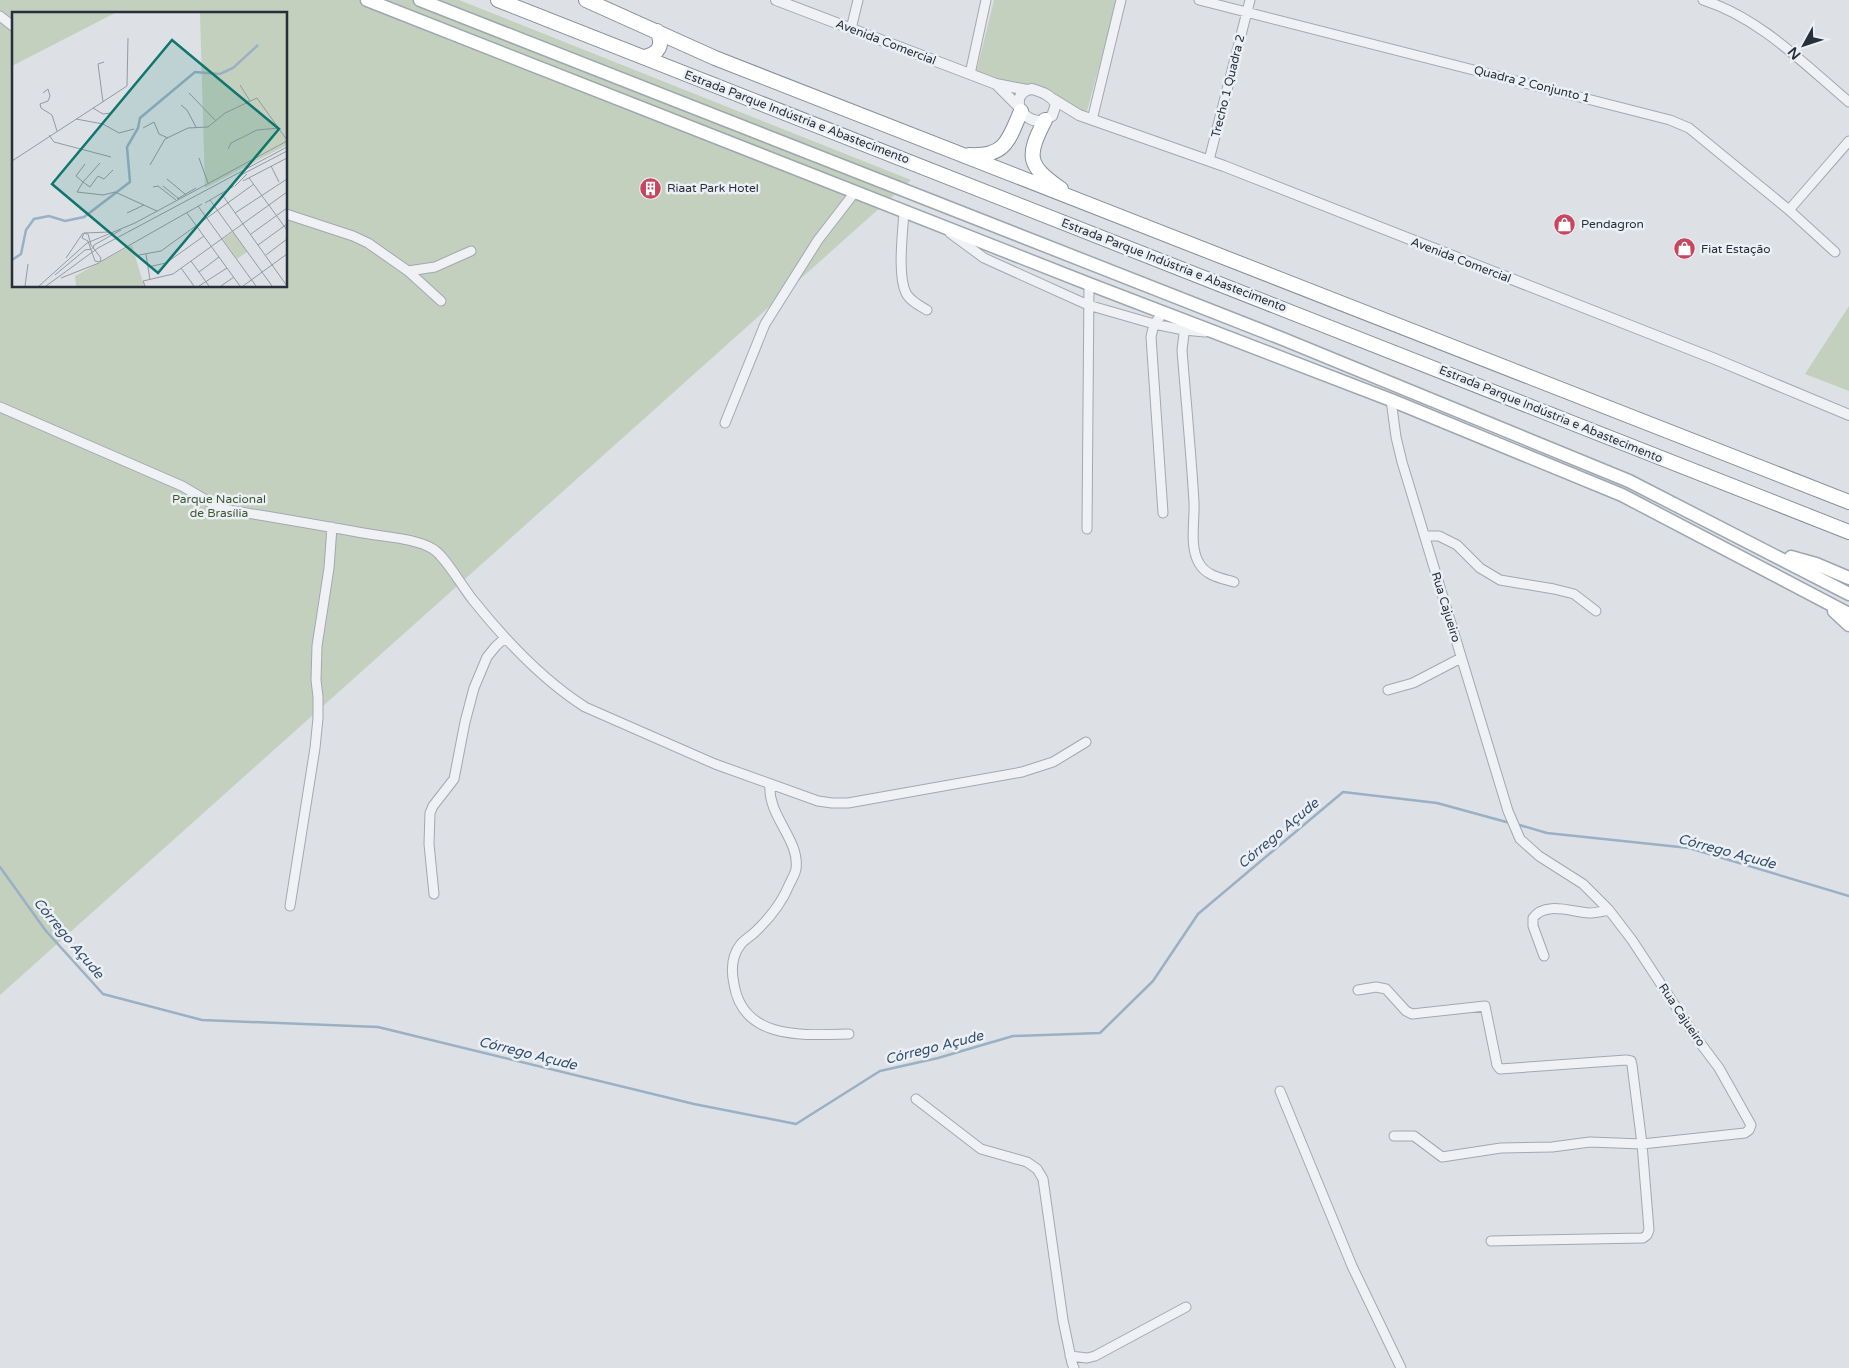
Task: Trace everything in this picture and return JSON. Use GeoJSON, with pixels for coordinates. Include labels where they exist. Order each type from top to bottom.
{"type":"FeatureCollection","features":[{"type":"Feature","properties":{"kind":"highway","name":"Estrada Parque Indústria e Abastecimento"},"geometry":{"type":"LineString","coordinates":[[498,0],[1849,532]]}},
{"type":"Feature","properties":{"kind":"highway","name":"Estrada Parque Indústria e Abastecimento"},"geometry":{"type":"LineString","coordinates":[[586,0],[715,58],[1849,502]]}},
{"type":"Feature","properties":{"kind":"highway"},"geometry":{"type":"LineString","coordinates":[[644,58],[659,49],[660,38],[657,31]]}},
{"type":"Feature","properties":{"kind":"highway"},"geometry":{"type":"LineString","coordinates":[[958,154],[985,156],[1002,147],[1012,136],[1020,108]]}},
{"type":"Feature","properties":{"kind":"highway"},"geometry":{"type":"LineString","coordinates":[[1048,118],[1036,138],[1033,153],[1034,165],[1046,178],[1079,201]]}},
{"type":"Feature","properties":{"kind":"main road"},"geometry":{"type":"LineString","coordinates":[[366,0],[1164,312],[1185,325],[1220,334],[1391,400],[1622,495],[1849,614]]}},
{"type":"Feature","properties":{"kind":"main road"},"geometry":{"type":"LineString","coordinates":[[420,0],[1292,343],[1629,481],[1849,594]]}},
{"type":"Feature","properties":{"kind":"main road"},"geometry":{"type":"LineString","coordinates":[[1762,548],[1816,564],[1849,578]]}},
{"type":"Feature","properties":{"kind":"main road"},"geometry":{"type":"LineString","coordinates":[[1823,601],[1849,625]]}},
{"type":"Feature","properties":{"kind":"street","name":"Avenida Comercial"},"geometry":{"type":"LineString","coordinates":[[776,0],[996,84],[1027,90]]}},
{"type":"Feature","properties":{"kind":"street"},"geometry":{"type":"LineString","coordinates":[[851,29],[858,0]]}},
{"type":"Feature","properties":{"kind":"street"},"geometry":{"type":"LineString","coordinates":[[970,74],[986,0]]}},
{"type":"Feature","properties":{"kind":"street"},"geometry":{"type":"LineString","coordinates":[[1092,120],[1122,0]]}},
{"type":"Feature","properties":{"kind":"street","name":"Quadra 2 Conjunto 1"},"geometry":{"type":"LineString","coordinates":[[1199,0],[1670,120],[1689,128],[1789,210],[1836,252]]}},
{"type":"Feature","properties":{"kind":"street","name":"Trecho 1 Quadra 2"},"geometry":{"type":"LineString","coordinates":[[1210,160],[1250,0]]}},
{"type":"Feature","properties":{"kind":"street"},"geometry":{"type":"LineString","coordinates":[[1704,0],[1723,6],[1764,31],[1849,102]]}},
{"type":"Feature","properties":{"kind":"street"},"geometry":{"type":"LineString","coordinates":[[0,16],[12,25]]}},
{"type":"Feature","properties":{"kind":"street","name":"Avenida Comercial"},"geometry":{"type":"LineString","coordinates":[[996,84],[1020,108]]}},
{"type":"Feature","properties":{"kind":"street"},"geometry":{"type":"LineString","coordinates":[[1027,90],[1041,92],[1053,99],[1056,104],[1048,118],[1040,121],[1028,118],[1020,108],[1018,99],[1027,90]]}},
{"type":"Feature","properties":{"kind":"street","name":"Avenida Comercial"},"geometry":{"type":"LineString","coordinates":[[1053,99],[1079,115],[1210,160],[1847,412]]}},
{"type":"Feature","properties":{"kind":"street","name":"Avenida Comercial"},"geometry":{"type":"LineString","coordinates":[[1048,118],[1079,115]]}},
{"type":"Feature","properties":{"kind":"street"},"geometry":{"type":"LineString","coordinates":[[1789,210],[1849,141]]}},
{"type":"Feature","properties":{"kind":"street"},"geometry":{"type":"LineString","coordinates":[[725,423],[765,324],[789,283],[818,240],[855,192]]}},
{"type":"Feature","properties":{"kind":"street"},"geometry":{"type":"LineString","coordinates":[[904,211],[902,282],[907,294],[916,304],[927,310]]}},
{"type":"Feature","properties":{"kind":"street"},"geometry":{"type":"LineString","coordinates":[[288,215],[354,236],[368,243],[408,271],[441,301]]}},
{"type":"Feature","properties":{"kind":"street"},"geometry":{"type":"LineString","coordinates":[[940,225],[984,258],[1088,305],[1154,324],[1185,325],[1182,350],[1194,504],[1194,546],[1198,562],[1204,570],[1213,576],[1234,582]]}},
{"type":"Feature","properties":{"kind":"street"},"geometry":{"type":"LineString","coordinates":[[408,271],[436,267],[471,250]]}},
{"type":"Feature","properties":{"kind":"street"},"geometry":{"type":"LineString","coordinates":[[1088,529],[1088,305],[1090,284]]}},
{"type":"Feature","properties":{"kind":"street"},"geometry":{"type":"LineString","coordinates":[[1163,513],[1151,337],[1154,324],[1164,312]]}},
{"type":"Feature","properties":{"kind":"street","name":"Rua Cajueiro"},"geometry":{"type":"LineString","coordinates":[[1391,400],[1398,445],[1424,536],[1508,811],[1520,839],[1539,856],[1583,884],[1609,910],[1632,940],[1695,1036],[1719,1068],[1751,1125],[1745,1133],[1642,1144]]}},
{"type":"Feature","properties":{"kind":"street"},"geometry":{"type":"LineString","coordinates":[[0,407],[176,483],[216,506],[228,510],[423,544],[443,558],[473,600],[505,638],[544,677],[568,696],[585,707],[715,764],[818,801],[832,804],[848,803],[1022,772],[1053,762],[1086,742]]}},
{"type":"Feature","properties":{"kind":"street"},"geometry":{"type":"LineString","coordinates":[[290,906],[315,748],[318,718],[317,646],[329,568],[332,527]]}},
{"type":"Feature","properties":{"kind":"street"},"geometry":{"type":"LineString","coordinates":[[1424,536],[1439,536],[1457,545],[1480,568],[1500,580],[1554,588],[1574,594],[1596,611]]}},
{"type":"Feature","properties":{"kind":"street"},"geometry":{"type":"LineString","coordinates":[[434,894],[429,844],[430,813],[433,806],[454,779],[474,688],[487,657],[505,638]]}},
{"type":"Feature","properties":{"kind":"street"},"geometry":{"type":"LineString","coordinates":[[1388,690],[1413,683],[1461,658]]}},
{"type":"Feature","properties":{"kind":"street"},"geometry":{"type":"LineString","coordinates":[[770,784],[769,794],[774,810],[793,847],[796,870],[784,899],[768,919],[741,944],[732,959],[732,977],[735,990],[740,1005],[749,1017],[777,1030],[797,1034],[849,1034]]}},
{"type":"Feature","properties":{"kind":"street"},"geometry":{"type":"LineString","coordinates":[[1544,956],[1533,926],[1532,918],[1535,914],[1548,909],[1591,913],[1609,910]]}},
{"type":"Feature","properties":{"kind":"street"},"geometry":{"type":"LineString","coordinates":[[1358,990],[1382,986],[1386,988],[1406,1011],[1412,1014],[1485,1006],[1497,1065],[1500,1069],[1630,1061],[1642,1144],[1649,1230],[1647,1235],[1643,1238],[1491,1241]]}},
{"type":"Feature","properties":{"kind":"street"},"geometry":{"type":"LineString","coordinates":[[1280,1091],[1352,1266],[1402,1368]]}},
{"type":"Feature","properties":{"kind":"street"},"geometry":{"type":"LineString","coordinates":[[916,1099],[981,1149],[1026,1162],[1037,1169],[1043,1178],[1063,1320],[1074,1368]]}},
{"type":"Feature","properties":{"kind":"street"},"geometry":{"type":"LineString","coordinates":[[1394,1136],[1414,1136],[1442,1158],[1501,1148],[1552,1147],[1590,1142],[1642,1144]]}},
{"type":"Feature","properties":{"kind":"street"},"geometry":{"type":"LineString","coordinates":[[1070,1356],[1087,1358],[1095,1356],[1186,1307]]}},
{"type":"Feature","properties":{"kind":"green space","name":"Parque Nacional de Brasília"},"geometry":{"type":"Polygon","coordinates":[[[0,0],[459,0],[911,180],[0,995],[0,0]]]}},
{"type":"Feature","properties":{"kind":"green space"},"geometry":{"type":"Polygon","coordinates":[[[994,0],[1117,0],[1087,111],[1063,104],[1019,85],[976,73],[994,0]]]}},
{"type":"Feature","properties":{"kind":"green space"},"geometry":{"type":"Polygon","coordinates":[[[1849,306],[1849,391],[1805,374],[1849,306]]]}},
{"type":"Feature","properties":{"kind":"waterway","name":"Córrego Açude"},"geometry":{"type":"LineString","coordinates":[[0,867],[46,931],[103,994],[202,1020],[378,1027],[694,1104],[796,1124],[880,1071],[938,1058],[1013,1036],[1100,1033],[1153,981],[1198,914],[1343,792],[1437,803],[1510,823]]}},
{"type":"Feature","properties":{"kind":"waterway","name":"Córrego Açude"},"geometry":{"type":"LineString","coordinates":[[1516,824],[1547,833],[1689,848],[1849,896]]}},
{"type":"Feature","properties":{"kind":"place","name":"Riaat Park Hotel"},"geometry":{"type":"Point","coordinates":[651,188]}},
{"type":"Feature","properties":{"kind":"place","name":"Pendagron"},"geometry":{"type":"Point","coordinates":[1565,224]}},
{"type":"Feature","properties":{"kind":"place","name":"Fiat Estação"},"geometry":{"type":"Point","coordinates":[1685,249]}}]}
